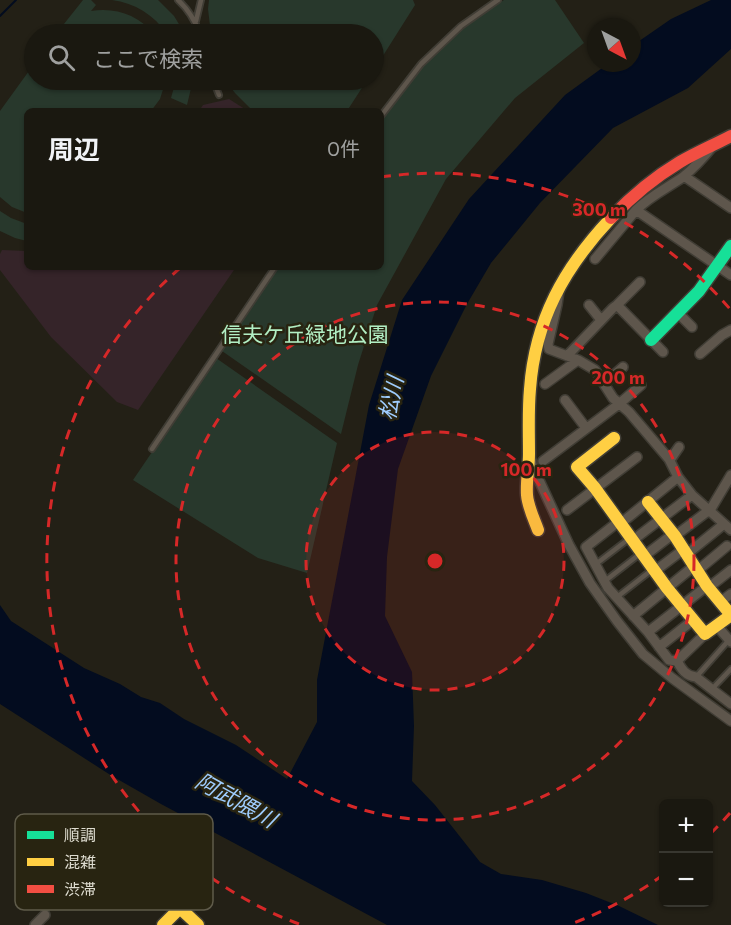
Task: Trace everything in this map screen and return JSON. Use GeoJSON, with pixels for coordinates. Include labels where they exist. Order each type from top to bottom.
{"type":"FeatureCollection","features":[{"type":"Feature","properties":{"kind":"street"},"geometry":{"type":"LineString","coordinates":[[731,136],[679,162],[627,202],[581,254],[555,294],[541,327],[533,360],[528,425],[532,465],[569,545],[590,582],[643,654],[731,722]]}},
{"type":"Feature","properties":{"kind":"street"},"geometry":{"type":"LineString","coordinates":[[595,259],[644,202],[684,176],[713,146]]}},
{"type":"Feature","properties":{"kind":"street"},"geometry":{"type":"LineString","coordinates":[[684,176],[731,208]]}},
{"type":"Feature","properties":{"kind":"street"},"geometry":{"type":"LineString","coordinates":[[636,210],[731,274]]}},
{"type":"Feature","properties":{"kind":"street"},"geometry":{"type":"LineString","coordinates":[[651,340],[699,291],[731,246]]}},
{"type":"Feature","properties":{"kind":"street"},"geometry":{"type":"LineString","coordinates":[[567,356],[640,282]]}},
{"type":"Feature","properties":{"kind":"street"},"geometry":{"type":"LineString","coordinates":[[559,287],[549,349],[578,360],[595,370],[613,398],[629,412],[660,447],[692,495],[727,527],[654,570]]}},
{"type":"Feature","properties":{"kind":"street"},"geometry":{"type":"LineString","coordinates":[[589,305],[602,320]]}},
{"type":"Feature","properties":{"kind":"street"},"geometry":{"type":"LineString","coordinates":[[617,305],[663,352]]}},
{"type":"Feature","properties":{"kind":"street"},"geometry":{"type":"LineString","coordinates":[[678,313],[692,327]]}},
{"type":"Feature","properties":{"kind":"street"},"geometry":{"type":"LineString","coordinates":[[700,354],[722,334],[731,330]]}},
{"type":"Feature","properties":{"kind":"street"},"geometry":{"type":"LineString","coordinates":[[545,384],[578,360]]}},
{"type":"Feature","properties":{"kind":"street"},"geometry":{"type":"LineString","coordinates":[[604,384],[623,367]]}},
{"type":"Feature","properties":{"kind":"street"},"geometry":{"type":"LineString","coordinates":[[543,461],[641,385]]}},
{"type":"Feature","properties":{"kind":"street"},"geometry":{"type":"LineString","coordinates":[[565,400],[586,428]]}},
{"type":"Feature","properties":{"kind":"street"},"geometry":{"type":"LineString","coordinates":[[614,438],[577,467],[595,488],[667,588],[705,634]]}},
{"type":"Feature","properties":{"kind":"street"},"geometry":{"type":"LineString","coordinates":[[670,460],[680,447]]}},
{"type":"Feature","properties":{"kind":"street"},"geometry":{"type":"LineString","coordinates":[[530,452],[527,496],[538,530]]}},
{"type":"Feature","properties":{"kind":"street"},"geometry":{"type":"LineString","coordinates":[[567,510],[637,457]]}},
{"type":"Feature","properties":{"kind":"street"},"geometry":{"type":"LineString","coordinates":[[642,555],[709,512],[731,475]]}},
{"type":"Feature","properties":{"kind":"street"},"geometry":{"type":"LineString","coordinates":[[677,661],[669,660],[648,632],[616,597],[604,582],[586,548],[678,477]]}},
{"type":"Feature","properties":{"kind":"street"},"geometry":{"type":"LineString","coordinates":[[631,539],[692,495]]}},
{"type":"Feature","properties":{"kind":"street"},"geometry":{"type":"LineString","coordinates":[[648,502],[686,551],[708,587],[731,615],[705,634],[677,661]]}},
{"type":"Feature","properties":{"kind":"street"},"geometry":{"type":"LineString","coordinates":[[633,616],[667,588],[727,546]]}},
{"type":"Feature","properties":{"kind":"street"},"geometry":{"type":"LineString","coordinates":[[648,632],[731,570]]}},
{"type":"Feature","properties":{"kind":"street"},"geometry":{"type":"LineString","coordinates":[[720,602],[731,594]]}},
{"type":"Feature","properties":{"kind":"street"},"geometry":{"type":"LineString","coordinates":[[659,647],[693,620]]}},
{"type":"Feature","properties":{"kind":"street"},"geometry":{"type":"LineString","coordinates":[[717,626],[730,641]]}},
{"type":"Feature","properties":{"kind":"street"},"geometry":{"type":"LineString","coordinates":[[677,661],[690,677],[696,677],[730,701]]}},
{"type":"Feature","properties":{"kind":"street"},"geometry":{"type":"LineString","coordinates":[[164,925],[178,910],[182,910],[198,925]]}},
{"type":"Feature","properties":{"kind":"street"},"geometry":{"type":"LineString","coordinates":[[35,925],[45,915]]}},
{"type":"Feature","properties":{"kind":"lane"},"geometry":{"type":"LineString","coordinates":[[178,0],[197,24]]}},
{"type":"Feature","properties":{"kind":"lane"},"geometry":{"type":"LineString","coordinates":[[196,21],[201,0]]}},
{"type":"Feature","properties":{"kind":"lane"},"geometry":{"type":"LineString","coordinates":[[384,112],[421,64],[461,26],[498,0]]}},
{"type":"Feature","properties":{"kind":"lane"},"geometry":{"type":"LineString","coordinates":[[217,90],[219,95]]}},
{"type":"Feature","properties":{"kind":"lane"},"geometry":{"type":"LineString","coordinates":[[152,449],[274,270]]}},
{"type":"Feature","properties":{"kind":"lane"},"geometry":{"type":"LineString","coordinates":[[596,565],[631,539]]}},
{"type":"Feature","properties":{"kind":"lane"},"geometry":{"type":"LineString","coordinates":[[604,582],[642,555]]}},
{"type":"Feature","properties":{"kind":"lane"},"geometry":{"type":"LineString","coordinates":[[616,597],[654,570]]}},
{"type":"Feature","properties":{"kind":"lane"},"geometry":{"type":"LineString","coordinates":[[696,677],[730,641]]}},
{"type":"Feature","properties":{"kind":"lane"},"geometry":{"type":"LineString","coordinates":[[712,690],[731,669]]}},
{"type":"Feature","properties":{"kind":"shaded area"},"geometry":{"type":"Polygon","coordinates":[[[229,99],[243,108],[201,108],[203,105],[229,99]]]}},
{"type":"Feature","properties":{"kind":"shaded area"},"geometry":{"type":"Polygon","coordinates":[[[2,250],[24,251],[24,270],[234,270],[138,410],[117,402],[51,337],[0,270],[2,250]]]}},
{"type":"Feature","properties":{"kind":"green space"},"geometry":{"type":"Polygon","coordinates":[[[83,0],[91,0],[96,5],[91,11],[118,12],[134,17],[144,24],[64,24],[83,0]]]}},
{"type":"Feature","properties":{"kind":"green space"},"geometry":{"type":"Polygon","coordinates":[[[112,0],[158,0],[179,24],[159,24],[143,11],[112,0]]]}},
{"type":"Feature","properties":{"kind":"green space"},"geometry":{"type":"Polygon","coordinates":[[[209,0],[413,0],[415,5],[384,54],[384,24],[210,24],[209,0]]]}},
{"type":"Feature","properties":{"kind":"green space","name":"信夫ケ丘緑地公園"},"geometry":{"type":"Polygon","coordinates":[[[504,0],[555,0],[584,43],[515,98],[446,179],[377,305],[358,365],[341,434],[222,351],[277,270],[384,270],[384,116],[423,66],[463,27],[504,0]]]}},
{"type":"Feature","properties":{"kind":"green space"},"geometry":{"type":"Polygon","coordinates":[[[24,78],[24,90],[163,90],[153,108],[24,108],[24,212],[12,207],[0,197],[0,111],[24,78]]]}},
{"type":"Feature","properties":{"kind":"green space"},"geometry":{"type":"Polygon","coordinates":[[[173,90],[191,90],[187,105],[171,98],[173,90]]]}},
{"type":"Feature","properties":{"kind":"green space"},"geometry":{"type":"Polygon","coordinates":[[[233,90],[361,90],[349,108],[250,108],[233,90]]]}},
{"type":"Feature","properties":{"kind":"green space"},"geometry":{"type":"Polygon","coordinates":[[[0,211],[24,223],[24,240],[15,238],[0,231],[0,211]]]}},
{"type":"Feature","properties":{"kind":"green space"},"geometry":{"type":"Polygon","coordinates":[[[216,358],[337,443],[307,573],[258,558],[133,480],[216,358]]]}},
{"type":"Feature","properties":{"kind":"water"},"geometry":{"type":"Polygon","coordinates":[[[711,0],[731,0],[731,49],[688,88],[613,128],[540,203],[491,263],[467,304],[431,376],[398,469],[387,557],[385,616],[412,672],[414,726],[412,781],[435,805],[480,862],[501,874],[542,880],[586,893],[658,925],[387,925],[213,832],[213,814],[180,814],[112,776],[0,704],[0,605],[11,621],[84,668],[120,684],[141,697],[160,703],[184,719],[236,745],[287,779],[317,722],[317,680],[369,405],[402,300],[469,199],[565,95],[597,72],[641,72],[641,40],[671,19],[711,0]]]}},
{"type":"Feature","properties":{"kind":"waterway"},"geometry":{"type":"LineString","coordinates":[[0,16],[16,0]]}},
{"type":"Feature","properties":{"kind":"traffic: fast"},"geometry":{"type":"LineString","coordinates":[[651,340],[699,291],[731,246]]}},
{"type":"Feature","properties":{"kind":"traffic: slow"},"geometry":{"type":"LineString","coordinates":[[538,530],[527,495],[530,389],[538,340],[545,318],[566,276],[579,256],[611,218]]}},
{"type":"Feature","properties":{"kind":"traffic: slow"},"geometry":{"type":"LineString","coordinates":[[614,438],[577,467],[595,488],[667,588],[705,634],[731,615],[707,586],[675,536],[648,502]]}},
{"type":"Feature","properties":{"kind":"traffic: slow"},"geometry":{"type":"LineString","coordinates":[[163,925],[178,910],[182,910],[198,925]]}},
{"type":"Feature","properties":{"kind":"traffic: jam"},"geometry":{"type":"LineString","coordinates":[[611,218],[661,174],[686,158],[731,136]]}},
{"type":"Feature","properties":{"kind":"water label","name":"松川"},"geometry":{"type":"Point","coordinates":[391,398]}},
{"type":"Feature","properties":{"kind":"water label","name":"阿武隈川"},"geometry":{"type":"Point","coordinates":[236,800]}}]}
